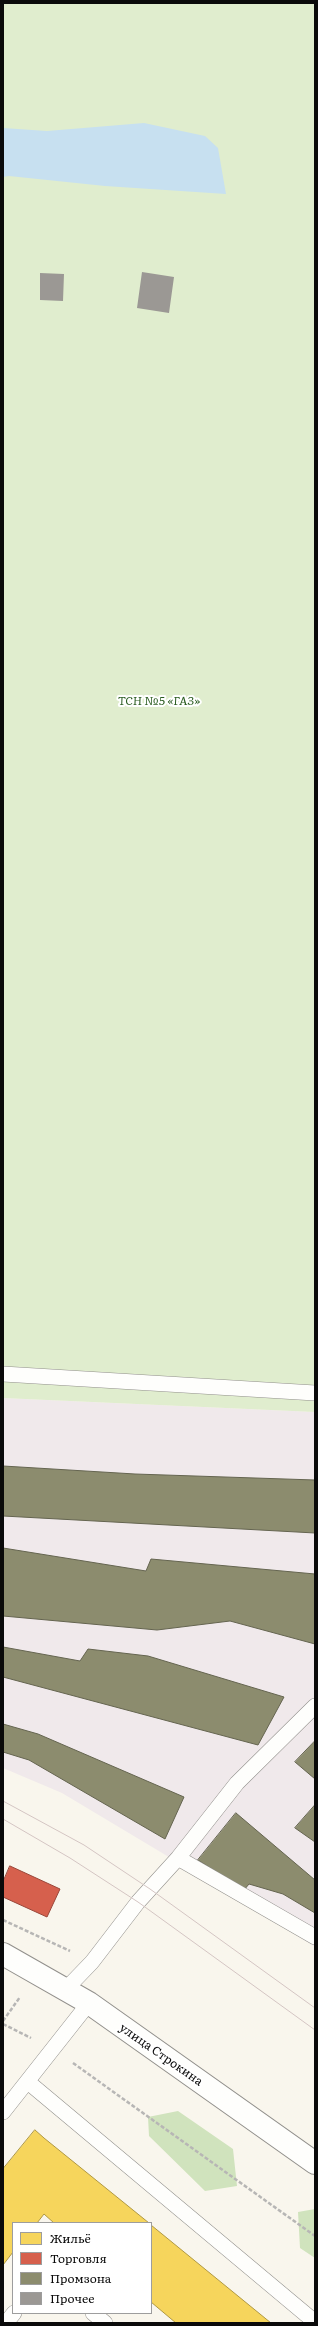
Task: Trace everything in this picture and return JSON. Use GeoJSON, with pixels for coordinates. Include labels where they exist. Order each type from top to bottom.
{"type":"FeatureCollection","features":[{"type":"Feature","properties":{"kind":"street","name":"улица Строкина"},"geometry":{"type":"LineString","coordinates":[[3,1954],[66,1989],[89,2004],[315,2163]]}},
{"type":"Feature","properties":{"kind":"lane"},"geometry":{"type":"LineString","coordinates":[[3,1374],[315,1393]]}},
{"type":"Feature","properties":{"kind":"lane"},"geometry":{"type":"LineString","coordinates":[[66,1989],[92,1962],[138,1902],[178,1858],[237,1783],[315,1706]]}},
{"type":"Feature","properties":{"kind":"lane"},"geometry":{"type":"LineString","coordinates":[[178,1858],[315,1937]]}},
{"type":"Feature","properties":{"kind":"lane"},"geometry":{"type":"LineString","coordinates":[[3,2112],[54,2050],[89,2004]]}},
{"type":"Feature","properties":{"kind":"lane"},"geometry":{"type":"LineString","coordinates":[[28,2082],[315,2322]]}},
{"type":"Feature","properties":{"kind":"lane"},"geometry":{"type":"LineString","coordinates":[[6,2323],[13,2314]]}},
{"type":"Feature","properties":{"kind":"lane"},"geometry":{"type":"LineString","coordinates":[[94,2314],[105,2323]]}},
{"type":"Feature","properties":{"kind":"path"},"geometry":{"type":"LineString","coordinates":[[3,1920],[57,1945]]}},
{"type":"Feature","properties":{"kind":"path"},"geometry":{"type":"LineString","coordinates":[[3,2021],[24,1992]]}},
{"type":"Feature","properties":{"kind":"path"},"geometry":{"type":"LineString","coordinates":[[3,2024],[54,2050],[315,2236]]}},
{"type":"Feature","properties":{"kind":"shaded area"},"geometry":{"type":"Polygon","coordinates":[[[3,1398],[315,1412],[315,1947],[264,1914],[62,1793],[3,1768],[3,1398]]]}},
{"type":"Feature","properties":{"kind":"green space","name":"ТСН №5 «ГАЗ»"},"geometry":{"type":"Polygon","coordinates":[[[3,3],[315,3],[315,1412],[3,1398],[3,3]]]}},
{"type":"Feature","properties":{"kind":"green space"},"geometry":{"type":"Polygon","coordinates":[[[178,2111],[233,2149],[237,2186],[205,2191],[149,2136],[148,2117],[178,2111]]]}},
{"type":"Feature","properties":{"kind":"green space"},"geometry":{"type":"Polygon","coordinates":[[[315,2209],[315,2258],[300,2248],[298,2212],[315,2209]]]}},
{"type":"Feature","properties":{"kind":"water"},"geometry":{"type":"Polygon","coordinates":[[[144,123],[205,136],[218,148],[226,194],[105,186],[9,176],[3,177],[3,128],[47,131],[144,123]]]}},
{"type":"Feature","properties":{"kind":"building: Жильё"},"geometry":{"type":"Polygon","coordinates":[[[35,2130],[148,2222],[53,2222],[44,2214],[38,2222],[12,2222],[12,2253],[3,2265],[3,2169],[35,2130]]]}},
{"type":"Feature","properties":{"kind":"building: Жильё"},"geometry":{"type":"Polygon","coordinates":[[[152,2226],[271,2323],[176,2323],[152,2303],[152,2226]]]}},
{"type":"Feature","properties":{"kind":"building: Торговля"},"geometry":{"type":"Polygon","coordinates":[[[10,1866],[60,1889],[47,1917],[3,1897],[3,1882],[10,1866]]]}},
{"type":"Feature","properties":{"kind":"building: Промзона"},"geometry":{"type":"Polygon","coordinates":[[[3,1466],[135,1474],[315,1480],[315,1533],[3,1516],[3,1466]]]}},
{"type":"Feature","properties":{"kind":"building: Промзона"},"geometry":{"type":"Polygon","coordinates":[[[3,1548],[146,1571],[151,1559],[315,1574],[315,1644],[230,1621],[157,1630],[3,1616],[3,1548]]]}},
{"type":"Feature","properties":{"kind":"building: Промзона"},"geometry":{"type":"Polygon","coordinates":[[[3,1647],[80,1661],[88,1649],[148,1656],[284,1697],[258,1745],[3,1677],[3,1647]]]}},
{"type":"Feature","properties":{"kind":"building: Промзона"},"geometry":{"type":"Polygon","coordinates":[[[3,1724],[38,1734],[184,1797],[165,1839],[29,1760],[3,1752],[3,1724]]]}},
{"type":"Feature","properties":{"kind":"building: Промзона"},"geometry":{"type":"Polygon","coordinates":[[[315,1741],[315,1779],[295,1762],[315,1741]]]}},
{"type":"Feature","properties":{"kind":"building: Промзона"},"geometry":{"type":"Polygon","coordinates":[[[315,1805],[315,1842],[295,1828],[315,1805]]]}},
{"type":"Feature","properties":{"kind":"building: Промзона"},"geometry":{"type":"Polygon","coordinates":[[[236,1813],[315,1880],[315,1913],[283,1894],[249,1884],[244,1890],[198,1860],[236,1813]]]}},
{"type":"Feature","properties":{"kind":"building: Прочее"},"geometry":{"type":"Polygon","coordinates":[[[142,272],[174,277],[169,313],[137,308],[142,272]]]}},
{"type":"Feature","properties":{"kind":"building: Прочее"},"geometry":{"type":"Polygon","coordinates":[[[40,273],[64,274],[63,301],[40,300],[40,273]]]}},
{"type":"Feature","properties":{"kind":"tram line"},"geometry":{"type":"LineString","coordinates":[[3,1801],[84,1845],[150,1889],[315,2008]]}},
{"type":"Feature","properties":{"kind":"tram line"},"geometry":{"type":"LineString","coordinates":[[3,1819],[70,1858],[138,1902],[315,2030]]}}]}
